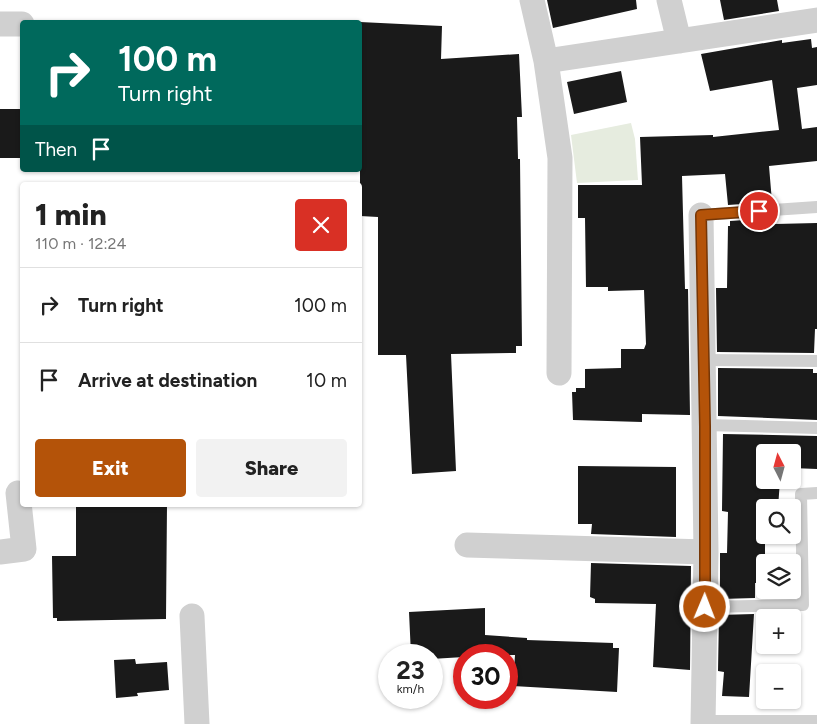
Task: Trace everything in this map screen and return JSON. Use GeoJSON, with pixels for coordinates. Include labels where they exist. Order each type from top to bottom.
{"type":"FeatureCollection","features":[{"type":"Feature","properties":{"kind":"street"},"geometry":{"type":"LineString","coordinates":[[532,0],[546,61],[560,158],[559,372]]}},
{"type":"Feature","properties":{"kind":"street"},"geometry":{"type":"LineString","coordinates":[[669,0],[679,41]]}},
{"type":"Feature","properties":{"kind":"street"},"geometry":{"type":"LineString","coordinates":[[546,61],[679,41],[813,14]]}},
{"type":"Feature","properties":{"kind":"street"},"geometry":{"type":"LineString","coordinates":[[0,24],[20,24]]}},
{"type":"Feature","properties":{"kind":"street"},"geometry":{"type":"LineString","coordinates":[[701,215],[706,552],[703,723]]}},
{"type":"Feature","properties":{"kind":"street"},"geometry":{"type":"LineString","coordinates":[[0,552],[24,549],[18,493]]}},
{"type":"Feature","properties":{"kind":"street"},"geometry":{"type":"LineString","coordinates":[[467,545],[706,552]]}},
{"type":"Feature","properties":{"kind":"street"},"geometry":{"type":"LineString","coordinates":[[192,616],[197,724]]}},
{"type":"Feature","properties":{"kind":"lane"},"geometry":{"type":"LineString","coordinates":[[701,215],[817,207]]}},
{"type":"Feature","properties":{"kind":"lane"},"geometry":{"type":"LineString","coordinates":[[704,360],[817,360]]}},
{"type":"Feature","properties":{"kind":"lane"},"geometry":{"type":"LineString","coordinates":[[705,426],[817,428]]}},
{"type":"Feature","properties":{"kind":"lane"},"geometry":{"type":"LineString","coordinates":[[705,607],[803,605],[801,494],[817,494]]}},
{"type":"Feature","properties":{"kind":"lane"},"geometry":{"type":"LineString","coordinates":[[703,723],[817,721]]}},
{"type":"Feature","properties":{"kind":"shaded area"},"geometry":{"type":"Polygon","coordinates":[[[631,123],[635,139],[638,180],[577,183],[571,135],[631,123]]]}},
{"type":"Feature","properties":{"kind":"building"},"geometry":{"type":"Polygon","coordinates":[[[547,0],[636,0],[637,9],[553,28],[547,0]]]}},
{"type":"Feature","properties":{"kind":"building"},"geometry":{"type":"Polygon","coordinates":[[[720,0],[777,0],[779,11],[724,20],[720,0]]]}},
{"type":"Feature","properties":{"kind":"building"},"geometry":{"type":"Polygon","coordinates":[[[362,22],[442,26],[441,59],[519,54],[522,117],[517,117],[518,159],[520,159],[522,346],[516,346],[516,353],[451,354],[456,471],[412,474],[406,355],[378,355],[378,217],[362,216],[362,182],[360,182],[360,172],[362,172],[362,22]]]}},
{"type":"Feature","properties":{"kind":"building"},"geometry":{"type":"Polygon","coordinates":[[[811,39],[812,48],[817,47],[817,85],[797,88],[802,129],[817,127],[817,161],[769,166],[772,202],[728,205],[725,174],[682,176],[685,289],[688,289],[690,415],[642,414],[642,422],[573,420],[572,392],[576,392],[576,388],[585,388],[585,369],[621,368],[621,349],[644,349],[646,344],[644,290],[608,291],[608,287],[586,287],[585,218],[578,218],[578,185],[642,185],[640,137],[713,135],[713,137],[779,130],[772,80],[710,91],[701,54],[782,40],[782,43],[811,39]]]}},
{"type":"Feature","properties":{"kind":"building"},"geometry":{"type":"Polygon","coordinates":[[[621,71],[627,102],[574,114],[567,82],[621,71]]]}},
{"type":"Feature","properties":{"kind":"building"},"geometry":{"type":"Polygon","coordinates":[[[0,109],[20,109],[20,158],[0,158],[0,109]]]}},
{"type":"Feature","properties":{"kind":"building"},"geometry":{"type":"Polygon","coordinates":[[[774,218],[775,224],[817,223],[817,329],[815,329],[814,353],[717,352],[716,288],[727,288],[728,226],[730,226],[730,221],[774,218]]]}},
{"type":"Feature","properties":{"kind":"building"},"geometry":{"type":"Polygon","coordinates":[[[718,368],[813,369],[813,373],[817,373],[817,420],[718,416],[718,368]]]}},
{"type":"Feature","properties":{"kind":"building"},"geometry":{"type":"Polygon","coordinates":[[[723,434],[817,436],[817,469],[801,468],[801,444],[756,444],[756,489],[779,489],[779,499],[756,499],[756,544],[765,544],[765,554],[756,554],[755,598],[720,599],[720,553],[727,553],[728,512],[722,511],[723,434]]]}},
{"type":"Feature","properties":{"kind":"building"},"geometry":{"type":"Polygon","coordinates":[[[578,466],[676,467],[676,537],[591,534],[592,524],[578,524],[578,466]]]}},
{"type":"Feature","properties":{"kind":"building"},"geometry":{"type":"Polygon","coordinates":[[[76,507],[167,507],[166,619],[57,621],[57,618],[53,618],[52,556],[76,556],[76,507]]]}},
{"type":"Feature","properties":{"kind":"building"},"geometry":{"type":"Polygon","coordinates":[[[591,563],[691,566],[690,670],[653,667],[656,604],[595,603],[595,599],[590,597],[591,563]]]}},
{"type":"Feature","properties":{"kind":"building"},"geometry":{"type":"Polygon","coordinates":[[[485,608],[485,635],[527,638],[527,640],[613,643],[613,648],[619,648],[617,692],[518,686],[518,644],[453,644],[453,658],[443,658],[443,644],[410,644],[409,612],[485,608]]]}},
{"type":"Feature","properties":{"kind":"building"},"geometry":{"type":"Polygon","coordinates":[[[754,614],[749,697],[722,696],[724,672],[718,671],[719,615],[754,614]]]}},
{"type":"Feature","properties":{"kind":"building"},"geometry":{"type":"Polygon","coordinates":[[[135,659],[136,664],[167,662],[169,690],[137,693],[138,696],[116,698],[114,660],[135,659]]]}},
{"type":"Feature","properties":{"kind":"route"},"geometry":{"type":"LineString","coordinates":[[705,607],[705,426],[701,215],[759,211]]}}]}
